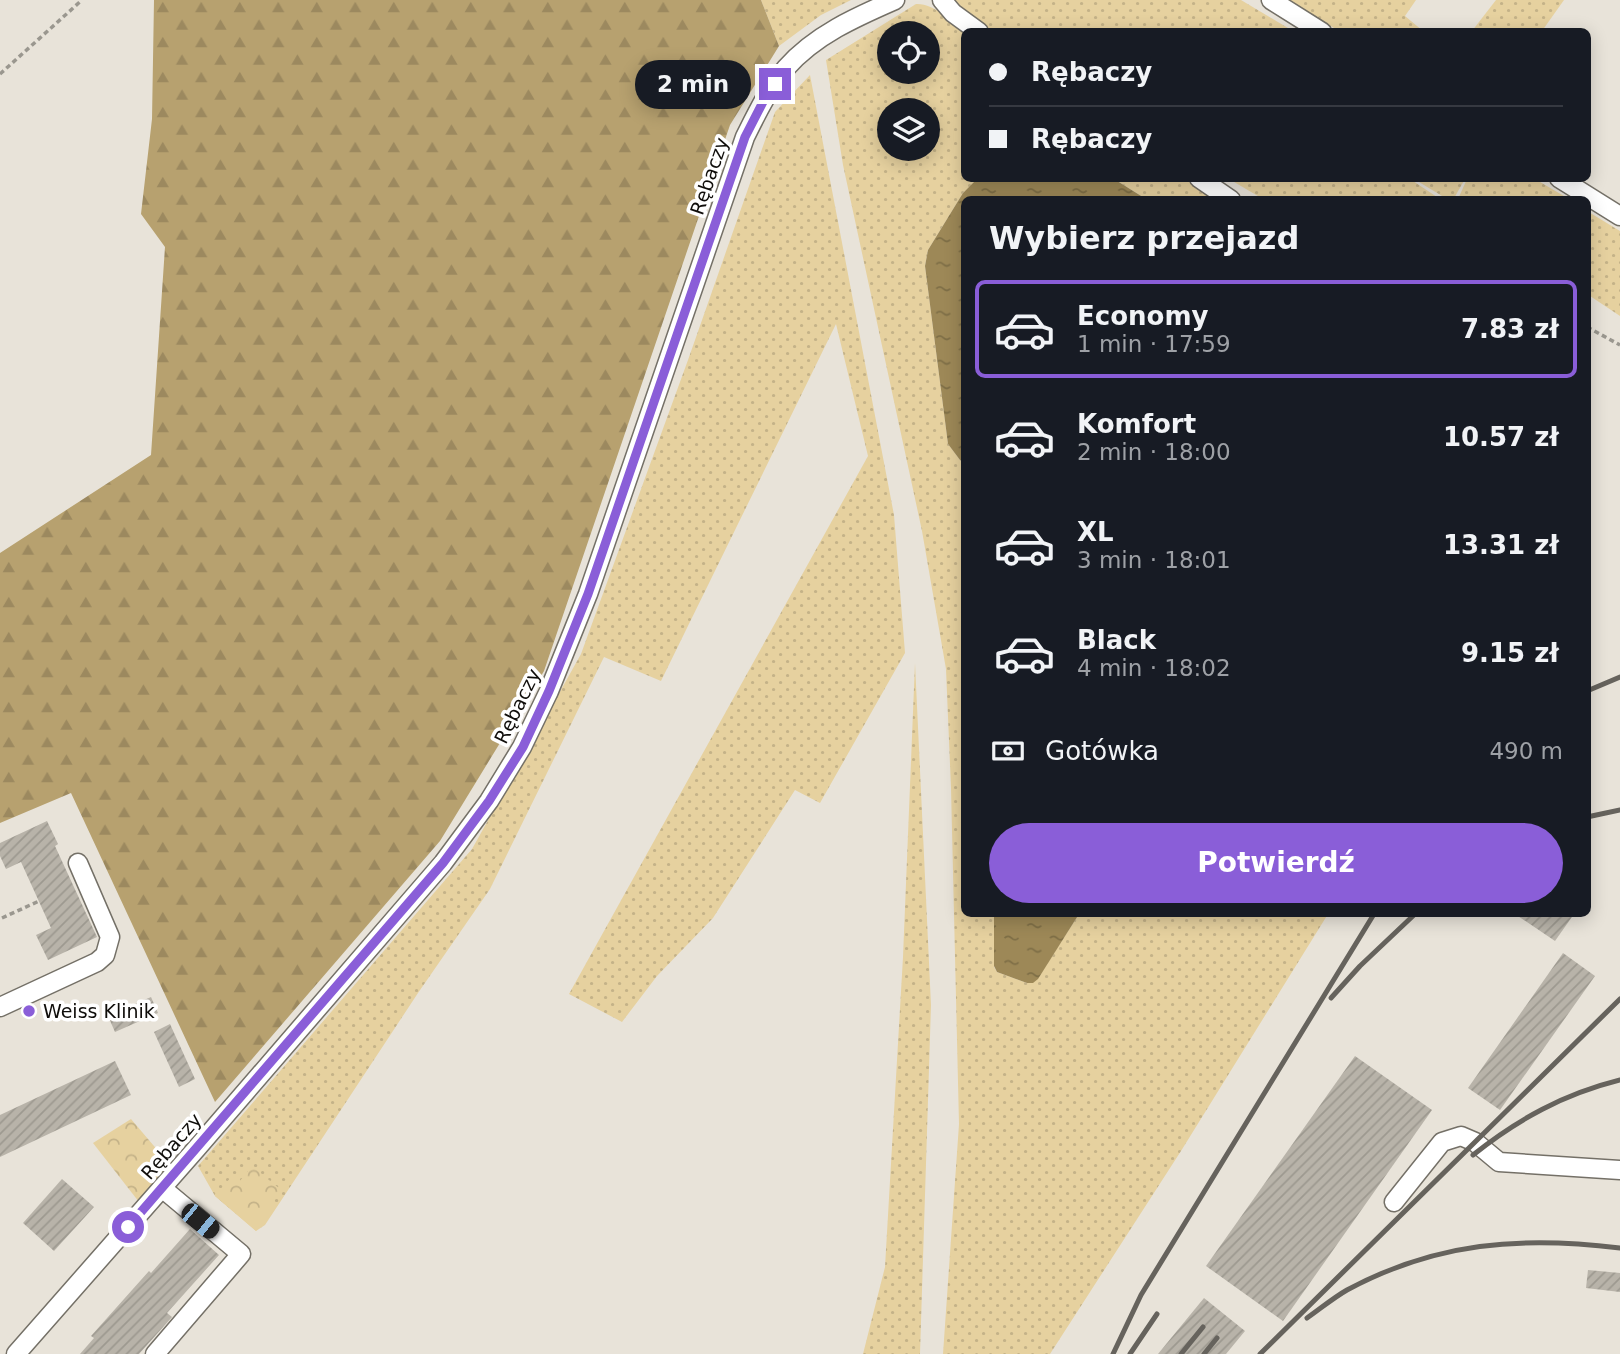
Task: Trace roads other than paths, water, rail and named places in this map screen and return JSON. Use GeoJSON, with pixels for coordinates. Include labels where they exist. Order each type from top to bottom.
{"type":"FeatureCollection","features":[{"type":"Feature","properties":{"kind":"street","name":"Rębaczy"},"geometry":{"type":"LineString","coordinates":[[16,1354],[443,863],[489,801],[523,747],[588,594],[745,137],[764,100],[786,68],[816,40],[895,0]]}},
{"type":"Feature","properties":{"kind":"street"},"geometry":{"type":"LineString","coordinates":[[942,0],[973,28]]}},
{"type":"Feature","properties":{"kind":"street"},"geometry":{"type":"LineString","coordinates":[[1271,0],[1316,28]]}},
{"type":"Feature","properties":{"kind":"street"},"geometry":{"type":"LineString","coordinates":[[1205,182],[1225,196]]}},
{"type":"Feature","properties":{"kind":"street"},"geometry":{"type":"LineString","coordinates":[[1565,182],[1588,196]]}},
{"type":"Feature","properties":{"kind":"street"},"geometry":{"type":"LineString","coordinates":[[1591,198],[1620,216]]}},
{"type":"Feature","properties":{"kind":"street"},"geometry":{"type":"LineString","coordinates":[[0,1007],[97,962],[105,955],[110,937],[78,863]]}},
{"type":"Feature","properties":{"kind":"street"},"geometry":{"type":"LineString","coordinates":[[1394,1202],[1442,1142],[1461,1136],[1475,1142],[1499,1162],[1620,1170]]}},
{"type":"Feature","properties":{"kind":"street"},"geometry":{"type":"LineString","coordinates":[[155,1354],[241,1254],[162,1188]]}},
{"type":"Feature","properties":{"kind":"water"},"geometry":{"type":"Polygon","coordinates":[[[974,182],[1119,182],[1141,196],[961,196],[974,182]]]}},
{"type":"Feature","properties":{"kind":"water"},"geometry":{"type":"Polygon","coordinates":[[[961,196],[961,461],[948,444],[925,266],[928,250],[961,196]]]}},
{"type":"Feature","properties":{"kind":"water"},"geometry":{"type":"Polygon","coordinates":[[[994,917],[1077,917],[1033,983],[997,972],[994,966],[994,917]]]}},
{"type":"Feature","properties":{"kind":"railway"},"geometry":{"type":"LineString","coordinates":[[1591,689],[1620,677]]}},
{"type":"Feature","properties":{"kind":"railway"},"geometry":{"type":"LineString","coordinates":[[1591,816],[1620,810]]}},
{"type":"Feature","properties":{"kind":"railway"},"geometry":{"type":"LineString","coordinates":[[1113,1354],[1141,1295],[1372,917]]}},
{"type":"Feature","properties":{"kind":"railway"},"geometry":{"type":"LineString","coordinates":[[1331,998],[1412,917]]}},
{"type":"Feature","properties":{"kind":"railway"},"geometry":{"type":"LineString","coordinates":[[1260,1354],[1620,999]]}},
{"type":"Feature","properties":{"kind":"railway"},"geometry":{"type":"LineString","coordinates":[[1473,1155],[1542,1109],[1620,1080]]}},
{"type":"Feature","properties":{"kind":"railway"},"geometry":{"type":"LineString","coordinates":[[1307,1318],[1342,1293],[1380,1274],[1446,1252],[1514,1243],[1583,1244],[1620,1248]]}},
{"type":"Feature","properties":{"kind":"railway"},"geometry":{"type":"LineString","coordinates":[[1130,1354],[1157,1314]]}},
{"type":"Feature","properties":{"kind":"railway"},"geometry":{"type":"LineString","coordinates":[[1181,1354],[1203,1327]]}},
{"type":"Feature","properties":{"kind":"railway"},"geometry":{"type":"LineString","coordinates":[[1204,1354],[1217,1338]]}},
{"type":"Feature","properties":{"kind":"place","name":"Weiss Klinik"},"geometry":{"type":"Point","coordinates":[29,1011]}}]}
